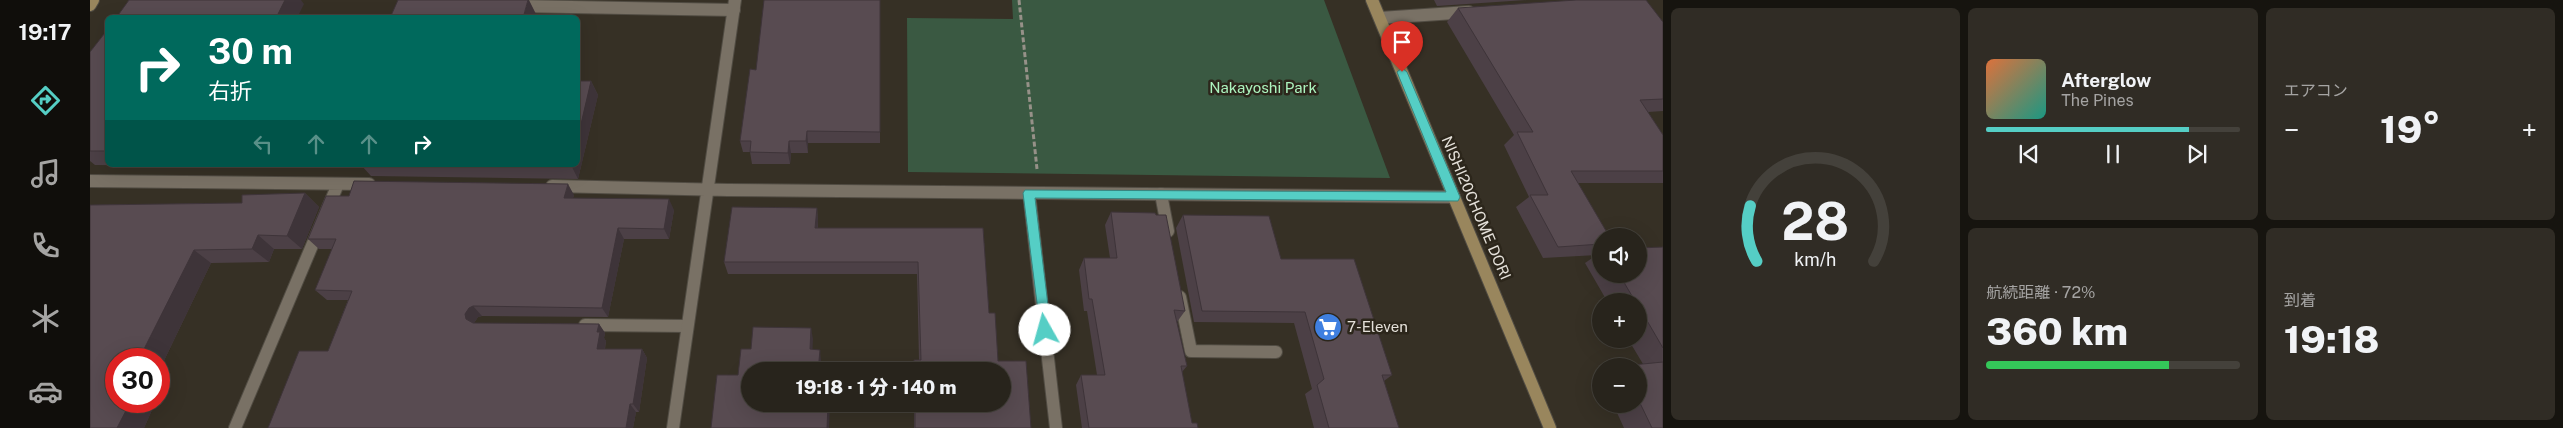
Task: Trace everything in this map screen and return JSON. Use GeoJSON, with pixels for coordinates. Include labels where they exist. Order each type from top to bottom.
{"type":"FeatureCollection","features":[{"type":"Feature","properties":{"kind":"street"},"geometry":{"type":"LineString","coordinates":[[90,5],[93,0]]}},
{"type":"Feature","properties":{"kind":"street","name":"NISHI20CHOME DORI"},"geometry":{"type":"LineString","coordinates":[[1372,0],[1550,428]]}},
{"type":"Feature","properties":{"kind":"street"},"geometry":{"type":"LineString","coordinates":[[505,6],[734,5],[673,428]]}},
{"type":"Feature","properties":{"kind":"street"},"geometry":{"type":"LineString","coordinates":[[1380,18],[1482,11]]}},
{"type":"Feature","properties":{"kind":"street"},"geometry":{"type":"LineString","coordinates":[[90,181],[378,184]]}},
{"type":"Feature","properties":{"kind":"street"},"geometry":{"type":"LineString","coordinates":[[235,428],[338,184]]}},
{"type":"Feature","properties":{"kind":"street"},"geometry":{"type":"LineString","coordinates":[[537,186],[677,187],[706,190],[1454,197]]}},
{"type":"Feature","properties":{"kind":"street"},"geometry":{"type":"LineString","coordinates":[[1029,193],[1056,428]]}},
{"type":"Feature","properties":{"kind":"street"},"geometry":{"type":"LineString","coordinates":[[1161,194],[1170,243]]}},
{"type":"Feature","properties":{"kind":"street"},"geometry":{"type":"LineString","coordinates":[[1178,282],[1191,351],[1276,352]]}},
{"type":"Feature","properties":{"kind":"street"},"geometry":{"type":"LineString","coordinates":[[570,325],[687,326]]}},
{"type":"Feature","properties":{"kind":"path"},"geometry":{"type":"LineString","coordinates":[[1019,0],[1038,174]]}},
{"type":"Feature","properties":{"kind":"green space","name":"Nakayoshi Park"},"geometry":{"type":"Polygon","coordinates":[[[1012,0],[1324,0],[1390,178],[908,172],[907,18],[1013,19],[1012,0]]]}},
{"type":"Feature","properties":{"kind":"building"},"geometry":{"type":"Polygon","coordinates":[[[129,0],[285,0],[278,15],[118,15],[129,0]]]}},
{"type":"Feature","properties":{"kind":"building"},"geometry":{"type":"Polygon","coordinates":[[[398,0],[528,0],[524,15],[391,15],[398,0]]]}},
{"type":"Feature","properties":{"kind":"building"},"geometry":{"type":"Polygon","coordinates":[[[764,0],[880,0],[880,132],[807,131],[806,141],[789,141],[788,153],[750,152],[751,141],[740,141],[750,69],[756,70],[764,0]]]}},
{"type":"Feature","properties":{"kind":"building"},"geometry":{"type":"Polygon","coordinates":[[[1576,0],[1646,0],[1663,22],[1663,99],[1640,100],[1663,135],[1663,171],[1571,171],[1604,228],[1592,228],[1592,245],[1558,247],[1530,195],[1548,195],[1517,132],[1533,132],[1458,8],[1576,0]]]}},
{"type":"Feature","properties":{"kind":"building"},"geometry":{"type":"Polygon","coordinates":[[[105,33],[105,151],[90,151],[90,52],[105,33]]]}},
{"type":"Feature","properties":{"kind":"building"},"geometry":{"type":"Polygon","coordinates":[[[580,81],[591,81],[580,128],[580,81]]]}},
{"type":"Feature","properties":{"kind":"building"},"geometry":{"type":"Polygon","coordinates":[[[354,181],[568,184],[564,198],[669,199],[664,229],[618,228],[602,308],[473,306],[465,314],[466,319],[473,323],[599,324],[597,332],[600,332],[597,349],[642,349],[633,404],[630,404],[626,428],[268,428],[299,351],[328,351],[352,291],[315,290],[336,239],[308,239],[326,196],[349,196],[354,181]]]}},
{"type":"Feature","properties":{"kind":"building"},"geometry":{"type":"Polygon","coordinates":[[[305,193],[287,236],[258,235],[252,249],[194,250],[145,348],[105,348],[105,413],[125,413],[117,428],[90,428],[90,205],[242,203],[242,195],[305,193]]]}},
{"type":"Feature","properties":{"kind":"building"},"geometry":{"type":"Polygon","coordinates":[[[732,207],[817,208],[815,228],[983,228],[989,313],[995,313],[998,361],[1026,361],[1031,428],[915,428],[915,412],[1011,412],[1011,362],[914,362],[914,360],[921,360],[918,262],[724,262],[732,207]]]}},
{"type":"Feature","properties":{"kind":"building"},"geometry":{"type":"Polygon","coordinates":[[[1111,212],[1166,215],[1185,311],[1174,310],[1187,366],[1181,366],[1192,423],[1197,423],[1198,428],[1089,428],[1081,375],[1105,375],[1092,299],[1089,299],[1084,258],[1117,258],[1111,212]]]}},
{"type":"Feature","properties":{"kind":"building"},"geometry":{"type":"Polygon","coordinates":[[[1183,215],[1269,216],[1281,259],[1354,259],[1392,375],[1382,375],[1399,428],[1329,428],[1317,385],[1324,379],[1305,312],[1202,311],[1183,215]]]}},
{"type":"Feature","properties":{"kind":"building"},"geometry":{"type":"Polygon","coordinates":[[[1663,247],[1663,348],[1647,321],[1647,293],[1630,293],[1624,283],[1647,283],[1647,248],[1663,247]]]}},
{"type":"Feature","properties":{"kind":"building"},"geometry":{"type":"Polygon","coordinates":[[[753,327],[811,328],[810,349],[820,350],[819,362],[741,362],[741,412],[828,412],[827,428],[711,428],[717,375],[738,375],[741,349],[751,349],[753,327]]]}},
{"type":"Feature","properties":{"kind":"building"},"geometry":{"type":"Polygon","coordinates":[[[1663,362],[1663,428],[1652,428],[1645,413],[1647,413],[1647,364],[1663,362]]]}},
{"type":"Feature","properties":{"kind":"place","name":"7-Eleven"},"geometry":{"type":"Point","coordinates":[1328,327]}},
{"type":"Feature","properties":{"kind":"route"},"geometry":{"type":"LineString","coordinates":[[1045,330],[1029,193],[1454,197],[1402,72]]}}]}
